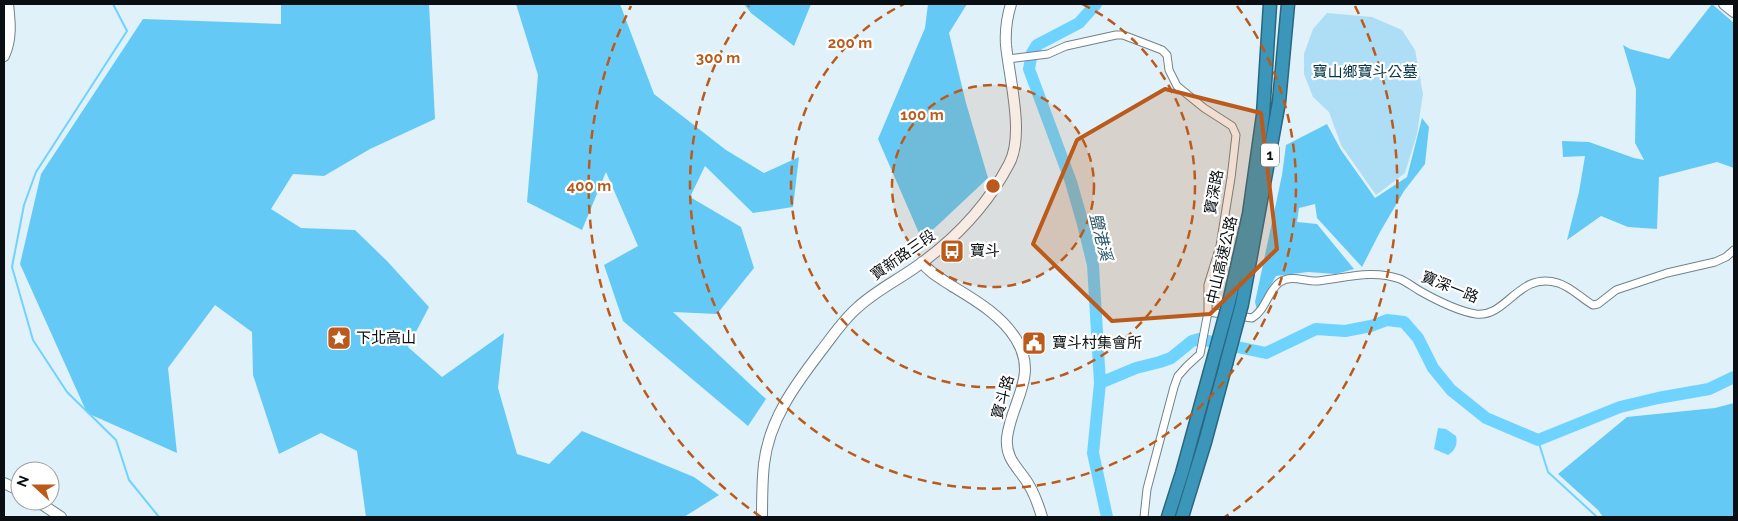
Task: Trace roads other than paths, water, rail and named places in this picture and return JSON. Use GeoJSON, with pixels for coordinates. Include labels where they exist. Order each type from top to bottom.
{"type":"FeatureCollection","features":[{"type":"Feature","properties":{"kind":"highway","name":"中山高速公路"},"geometry":{"type":"LineString","coordinates":[[1168,517],[1229,302],[1249,214],[1264,106],[1270,4]]}},
{"type":"Feature","properties":{"kind":"highway","name":"中山高速公路"},"geometry":{"type":"LineString","coordinates":[[1182,517],[1205,442],[1242,304],[1279,102],[1288,4]]}},
{"type":"Feature","properties":{"kind":"street"},"geometry":{"type":"LineString","coordinates":[[4,56],[8,46],[10,21],[8,4]]}},
{"type":"Feature","properties":{"kind":"street","name":"寶新路三段"},"geometry":{"type":"LineString","coordinates":[[762,517],[764,464],[768,443],[789,394],[855,309],[949,241],[970,220],[1010,163],[1014,147],[1015,107],[1008,59],[1006,27],[1011,4]]}},
{"type":"Feature","properties":{"kind":"street"},"geometry":{"type":"LineString","coordinates":[[1724,4],[1734,12]]}},
{"type":"Feature","properties":{"kind":"street","name":"寶深路"},"geometry":{"type":"LineString","coordinates":[[1008,59],[1048,54],[1066,46],[1123,35],[1162,50],[1167,55],[1169,70],[1177,86],[1204,108],[1232,126],[1235,131],[1236,146],[1220,246],[1208,285],[1208,312],[1200,354],[1178,376],[1147,489],[1144,517]]}},
{"type":"Feature","properties":{"kind":"street","name":"寶深一路"},"geometry":{"type":"LineString","coordinates":[[1208,312],[1252,318],[1258,313],[1276,286],[1282,281],[1298,278],[1316,281],[1366,274],[1383,274],[1401,280],[1443,302],[1478,314],[1489,312],[1505,303],[1530,283],[1543,280],[1558,283],[1593,305],[1598,304],[1616,290],[1667,273],[1715,262],[1726,257],[1734,250]]}},
{"type":"Feature","properties":{"kind":"street","name":"寶斗路"},"geometry":{"type":"LineString","coordinates":[[922,262],[935,275],[972,298],[994,315],[1011,332],[1020,348],[1026,368],[1024,382],[1009,431],[1008,448],[1012,462],[1031,487],[1042,517]]}},
{"type":"Feature","properties":{"kind":"waterway"},"geometry":{"type":"LineString","coordinates":[[113,4],[127,31],[36,172],[24,205],[12,267],[33,340],[67,392],[116,440],[129,480],[159,517]]}},
{"type":"Feature","properties":{"kind":"waterway","name":"鹽港溪"},"geometry":{"type":"LineString","coordinates":[[1096,4],[1079,23],[1037,45],[1032,53],[1029,69],[1071,182],[1093,265],[1100,383],[1093,453],[1107,517]]}},
{"type":"Feature","properties":{"kind":"waterway"},"geometry":{"type":"LineString","coordinates":[[1100,383],[1136,368],[1171,358],[1192,341],[1199,339],[1266,353],[1316,329],[1345,331],[1371,326],[1387,320],[1404,322],[1418,338],[1433,368],[1451,390],[1486,418],[1538,440],[1620,407],[1709,389],[1734,377]]}},
{"type":"Feature","properties":{"kind":"waterway"},"geometry":{"type":"LineString","coordinates":[[1538,440],[1548,472],[1597,517]]}},
{"type":"Feature","properties":{"kind":"place","name":"寶斗"},"geometry":{"type":"Point","coordinates":[952,251]}},
{"type":"Feature","properties":{"kind":"place","name":"下北高山"},"geometry":{"type":"Point","coordinates":[339,338]}},
{"type":"Feature","properties":{"kind":"place","name":"寶斗村集會所"},"geometry":{"type":"Point","coordinates":[1034,343]}},
{"type":"Feature","properties":{"kind":"park label","name":"寶山鄉寶斗公墓"},"geometry":{"type":"Point","coordinates":[1365,72]}}]}
